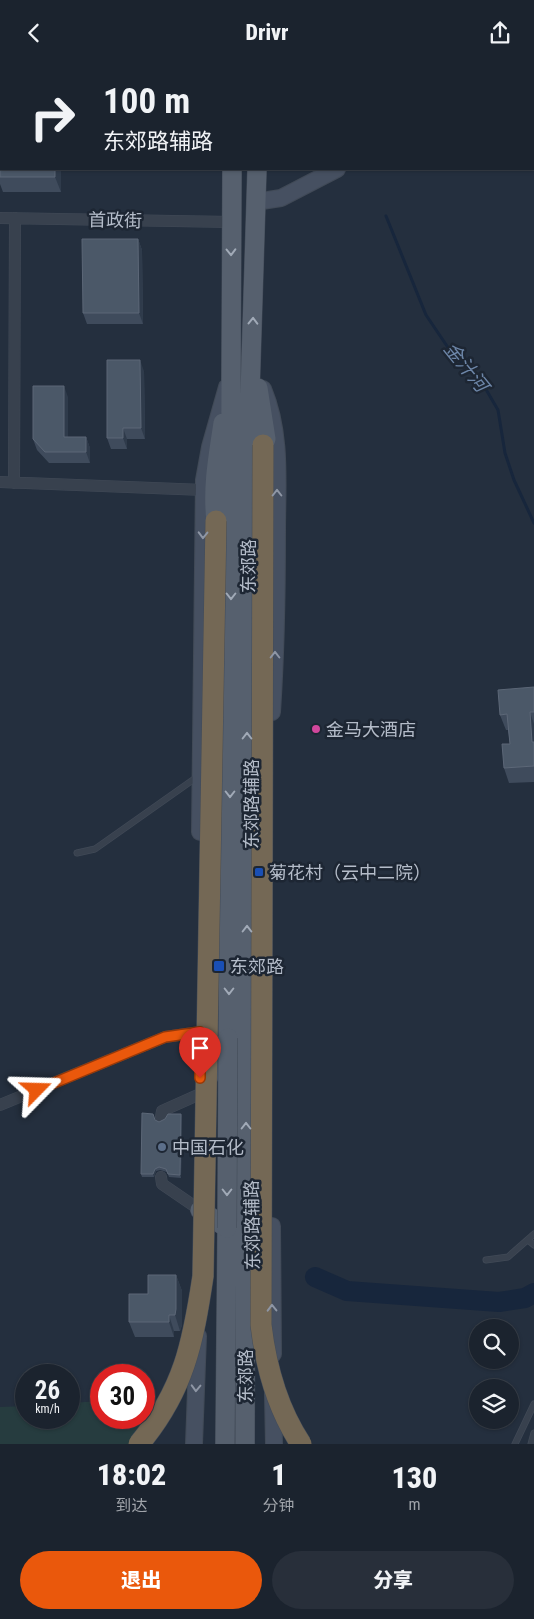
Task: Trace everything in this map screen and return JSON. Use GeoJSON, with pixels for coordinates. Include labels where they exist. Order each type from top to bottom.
{"type":"FeatureCollection","features":[{"type":"Feature","properties":{"kind":"highway"},"geometry":{"type":"LineString","coordinates":[[263,445],[261,1325],[270,1377],[281,1408],[301,1444]]}},
{"type":"Feature","properties":{"kind":"highway"},"geometry":{"type":"LineString","coordinates":[[139,1444],[165,1408],[188,1355],[196,1323],[203,1276],[216,521]]}},
{"type":"Feature","properties":{"kind":"main road","name":"东郊路"},"geometry":{"type":"LineString","coordinates":[[232,170],[230,222],[232,350],[228,1038],[245,1444]]}},
{"type":"Feature","properties":{"kind":"main road","name":"东郊路"},"geometry":{"type":"LineString","coordinates":[[225,1444],[236,1228],[248,457],[253,349],[257,170]]}},
{"type":"Feature","properties":{"kind":"main road"},"geometry":{"type":"LineString","coordinates":[[256,202],[281,198],[335,170]]}},
{"type":"Feature","properties":{"kind":"main road"},"geometry":{"type":"LineString","coordinates":[[253,349],[265,427],[266,439],[263,445]]}},
{"type":"Feature","properties":{"kind":"main road","name":"东郊路辅路"},"geometry":{"type":"LineString","coordinates":[[253,349],[255,368],[274,422],[277,451],[276,585],[271,743],[270,1142],[274,1444]]}},
{"type":"Feature","properties":{"kind":"main road"},"geometry":{"type":"LineString","coordinates":[[195,1437],[200,1210],[199,981],[204,490],[210,447],[229,380],[232,350]]}},
{"type":"Feature","properties":{"kind":"main road"},"geometry":{"type":"LineString","coordinates":[[216,521],[215,482],[232,350]]}},
{"type":"Feature","properties":{"kind":"main road"},"geometry":{"type":"LineString","coordinates":[[200,1094],[228,1038]]}},
{"type":"Feature","properties":{"kind":"main road"},"geometry":{"type":"LineString","coordinates":[[200,1210],[236,1228]]}},
{"type":"Feature","properties":{"kind":"street","name":"首政街"},"geometry":{"type":"LineString","coordinates":[[0,218],[230,222]]}},
{"type":"Feature","properties":{"kind":"street"},"geometry":{"type":"LineString","coordinates":[[14,483],[15,218]]}},
{"type":"Feature","properties":{"kind":"street"},"geometry":{"type":"LineString","coordinates":[[0,482],[204,490]]}},
{"type":"Feature","properties":{"kind":"street"},"geometry":{"type":"LineString","coordinates":[[0,1105],[165,1037],[200,1032]]}},
{"type":"Feature","properties":{"kind":"street"},"geometry":{"type":"LineString","coordinates":[[161,1117],[162,1111],[200,1094]]}},
{"type":"Feature","properties":{"kind":"street"},"geometry":{"type":"LineString","coordinates":[[161,1177],[162,1184],[200,1210]]}},
{"type":"Feature","properties":{"kind":"lane"},"geometry":{"type":"LineString","coordinates":[[77,853],[95,849],[201,775]]}},
{"type":"Feature","properties":{"kind":"lane"},"geometry":{"type":"LineString","coordinates":[[486,1260],[508,1257],[534,1233]]}},
{"type":"Feature","properties":{"kind":"lane"},"geometry":{"type":"LineString","coordinates":[[528,1240],[534,1245]]}},
{"type":"Feature","properties":{"kind":"lane"},"geometry":{"type":"LineString","coordinates":[[515,1444],[534,1404]]}},
{"type":"Feature","properties":{"kind":"lane"},"geometry":{"type":"LineString","coordinates":[[530,1444],[534,1433]]}},
{"type":"Feature","properties":{"kind":"green space"},"geometry":{"type":"Polygon","coordinates":[[[155,1398],[164,1398],[155,1414],[155,1398]]]}},
{"type":"Feature","properties":{"kind":"green space"},"geometry":{"type":"Polygon","coordinates":[[[80,1402],[90,1402],[90,1429],[146,1429],[138,1444],[0,1444],[0,1407],[15,1406],[15,1429],[80,1429],[80,1402]]]}},
{"type":"Feature","properties":{"kind":"building"},"geometry":{"type":"Polygon","coordinates":[[[0,170],[55,170],[55,177],[0,177],[0,170]]]}},
{"type":"Feature","properties":{"kind":"building"},"geometry":{"type":"Polygon","coordinates":[[[82,239],[138,239],[139,313],[83,313],[82,239]]]}},
{"type":"Feature","properties":{"kind":"building"},"geometry":{"type":"Polygon","coordinates":[[[107,360],[140,360],[141,428],[123,428],[123,438],[107,438],[107,360]]]}},
{"type":"Feature","properties":{"kind":"building"},"geometry":{"type":"Polygon","coordinates":[[[33,386],[64,386],[64,437],[86,437],[86,452],[45,452],[33,439],[33,386]]]}},
{"type":"Feature","properties":{"kind":"building"},"geometry":{"type":"Polygon","coordinates":[[[534,687],[534,712],[530,712],[532,742],[534,742],[534,766],[504,768],[502,744],[510,744],[507,714],[500,715],[498,690],[534,687]]]}},
{"type":"Feature","properties":{"kind":"building","name":"中国石化"},"geometry":{"type":"Polygon","coordinates":[[[142,1113],[153,1114],[155,1120],[159,1122],[165,1119],[168,1114],[181,1114],[180,1175],[168,1174],[166,1169],[159,1167],[155,1169],[153,1174],[141,1174],[142,1113]]]}},
{"type":"Feature","properties":{"kind":"building"},"geometry":{"type":"Polygon","coordinates":[[[148,1275],[176,1275],[176,1309],[175,1315],[169,1315],[169,1322],[129,1322],[129,1294],[148,1294],[148,1275]]]}},
{"type":"Feature","properties":{"kind":"waterway","name":"金汁河"},"geometry":{"type":"LineString","coordinates":[[386,216],[426,315],[449,349],[484,386],[498,410],[505,453],[514,480],[534,523]]}},
{"type":"Feature","properties":{"kind":"waterway"},"geometry":{"type":"LineString","coordinates":[[315,1277],[347,1291],[499,1302],[525,1298],[534,1293]]}},
{"type":"Feature","properties":{"kind":"place","name":"金马大酒店"},"geometry":{"type":"Point","coordinates":[316,729]}},
{"type":"Feature","properties":{"kind":"place","name":"菊花村（云中二院）"},"geometry":{"type":"Point","coordinates":[259,872]}},
{"type":"Feature","properties":{"kind":"place","name":"东郊路"},"geometry":{"type":"Point","coordinates":[219,966]}},
{"type":"Feature","properties":{"kind":"place","name":"中国石化"},"geometry":{"type":"Point","coordinates":[162,1147]}},
{"type":"Feature","properties":{"kind":"route"},"geometry":{"type":"LineString","coordinates":[[37,1090],[165,1037],[187,1032],[200,1032],[200,1078]]}}]}
